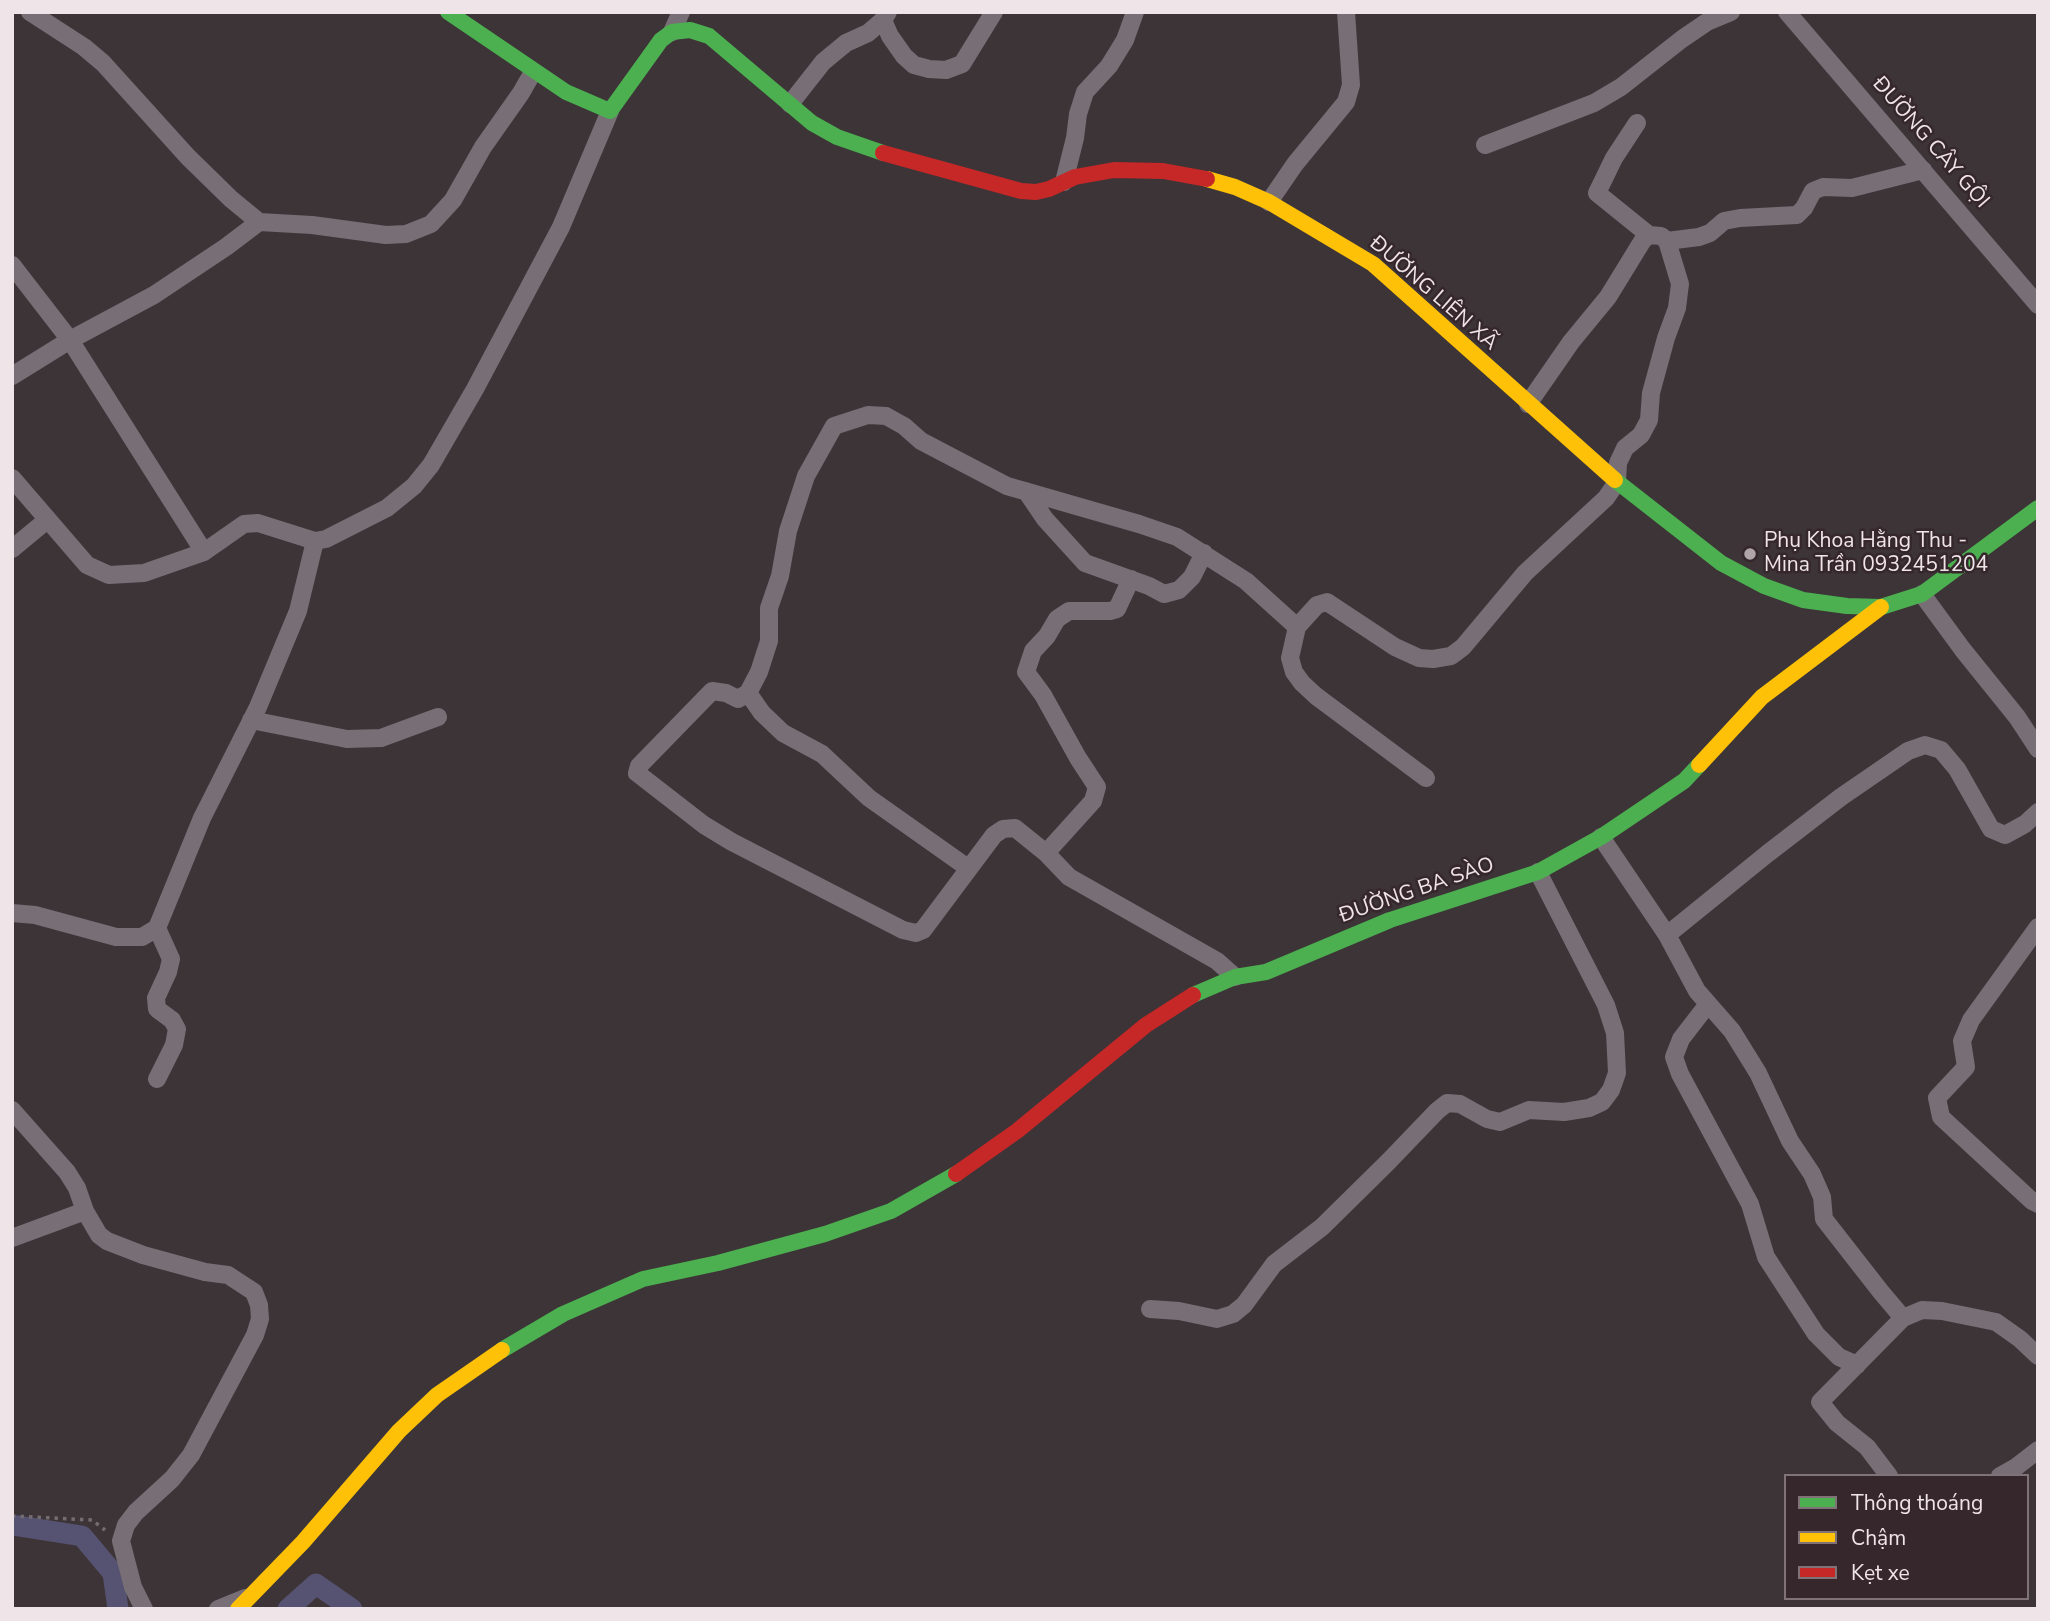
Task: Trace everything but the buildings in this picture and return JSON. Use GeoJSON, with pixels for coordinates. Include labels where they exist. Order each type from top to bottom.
{"type":"FeatureCollection","features":[{"type":"Feature","properties":{"kind":"street"},"geometry":{"type":"LineString","coordinates":[[30,12],[84,47],[103,63],[188,157],[259,222],[312,225],[386,235],[406,234],[431,223],[453,200],[483,147],[522,93],[533,72]]}},
{"type":"Feature","properties":{"kind":"street"},"geometry":{"type":"LineString","coordinates":[[448,12],[533,72],[566,92],[610,111]]}},
{"type":"Feature","properties":{"kind":"street"},"geometry":{"type":"LineString","coordinates":[[12,478],[87,565],[109,575],[144,573],[204,552],[244,524],[258,523],[315,541],[326,539],[387,508],[414,486],[431,465],[561,227],[610,111],[661,40],[673,32],[681,12]]}},
{"type":"Feature","properties":{"kind":"street"},"geometry":{"type":"LineString","coordinates":[[886,16],[890,36],[904,57],[914,65],[946,70],[961,64],[994,12]]}},
{"type":"Feature","properties":{"kind":"street"},"geometry":{"type":"LineString","coordinates":[[1064,183],[1085,92],[1109,66],[1125,40],[1135,12]]}},
{"type":"Feature","properties":{"kind":"street"},"geometry":{"type":"LineString","coordinates":[[1269,202],[1295,164],[1346,102],[1351,85],[1346,12]]}},
{"type":"Feature","properties":{"kind":"street"},"geometry":{"type":"LineString","coordinates":[[1485,145],[1594,103],[1621,87],[1682,38],[1707,22],[1731,12]]}},
{"type":"Feature","properties":{"kind":"street","name":"ĐƯỜNG CÂY GỘI"},"geometry":{"type":"LineString","coordinates":[[1787,12],[2038,305]]}},
{"type":"Feature","properties":{"kind":"street"},"geometry":{"type":"LineString","coordinates":[[790,104],[823,62],[846,43],[869,33],[886,16]]}},
{"type":"Feature","properties":{"kind":"street","name":"ĐƯỜNG LIÊN XÃ"},"geometry":{"type":"LineString","coordinates":[[673,32],[690,30],[709,36],[812,123],[837,137],[903,160],[1021,191],[1049,189],[1088,174],[1114,170],[1163,171],[1235,187],[1269,202],[1373,264],[1617,482],[1721,563],[1763,586],[1802,600],[1881,607],[1922,594],[2038,508]]}},
{"type":"Feature","properties":{"kind":"street"},"geometry":{"type":"LineString","coordinates":[[1426,778],[1302,683],[1294,672],[1290,658],[1297,627],[1317,605],[1327,601],[1395,647],[1419,658],[1451,656],[1462,648],[1525,573],[1606,498],[1617,482],[1618,463],[1625,448],[1641,435],[1649,420],[1651,393],[1677,308],[1680,284],[1667,241],[1661,236],[1649,235],[1597,193],[1614,158],[1637,123]]}},
{"type":"Feature","properties":{"kind":"street"},"geometry":{"type":"LineString","coordinates":[[1667,241],[1699,237],[1710,233],[1724,221],[1797,215],[1804,208],[1812,191],[1823,187],[1852,188],[1923,170]]}},
{"type":"Feature","properties":{"kind":"street"},"geometry":{"type":"LineString","coordinates":[[12,376],[70,340],[154,295],[259,222]]}},
{"type":"Feature","properties":{"kind":"street"},"geometry":{"type":"LineString","coordinates":[[1528,404],[1571,342],[1608,297],[1630,257],[1649,235]]}},
{"type":"Feature","properties":{"kind":"street"},"geometry":{"type":"LineString","coordinates":[[12,265],[70,340],[204,552]]}},
{"type":"Feature","properties":{"kind":"street"},"geometry":{"type":"LineString","coordinates":[[1236,977],[1217,961],[1069,877],[1046,853],[1015,828],[1003,829],[994,835],[923,930],[916,933],[903,930],[732,842],[704,825],[636,773],[639,766],[712,691],[726,693],[738,699],[748,693],[759,672],[769,641],[769,608],[788,531],[806,476],[834,426],[868,415],[887,416],[904,426],[920,441],[1007,486],[1177,537],[1246,581],[1297,627]]}},
{"type":"Feature","properties":{"kind":"street"},"geometry":{"type":"LineString","coordinates":[[1026,491],[1045,519],[1085,563],[1164,594],[1179,590],[1192,577],[1204,553]]}},
{"type":"Feature","properties":{"kind":"street"},"geometry":{"type":"LineString","coordinates":[[12,549],[47,520]]}},
{"type":"Feature","properties":{"kind":"street"},"geometry":{"type":"LineString","coordinates":[[12,913],[35,915],[116,937],[142,937],[157,928],[202,818],[251,720],[298,611],[315,541]]}},
{"type":"Feature","properties":{"kind":"street"},"geometry":{"type":"LineString","coordinates":[[1046,853],[1093,801],[1097,787],[1043,695],[1026,672],[1029,662],[1033,651],[1057,619],[1069,611],[1116,609],[1131,579]]}},
{"type":"Feature","properties":{"kind":"street"},"geometry":{"type":"LineString","coordinates":[[1922,594],[2017,717],[2038,749]]}},
{"type":"Feature","properties":{"kind":"street","name":"ĐƯỜNG BA SÀO"},"geometry":{"type":"LineString","coordinates":[[238,1609],[303,1542],[399,1431],[437,1395],[497,1353],[563,1314],[643,1279],[718,1264],[825,1234],[891,1211],[945,1182],[1017,1131],[1146,1025],[1195,994],[1236,977],[1266,972],[1390,920],[1538,873],[1601,837],[1684,781],[1762,697],[1881,607]]}},
{"type":"Feature","properties":{"kind":"street"},"geometry":{"type":"LineString","coordinates":[[748,693],[762,713],[783,733],[822,754],[869,798],[968,867]]}},
{"type":"Feature","properties":{"kind":"street"},"geometry":{"type":"LineString","coordinates":[[251,720],[347,739],[381,738],[438,717]]}},
{"type":"Feature","properties":{"kind":"street"},"geometry":{"type":"LineString","coordinates":[[1667,935],[1841,797],[1908,751],[1925,744],[1941,750],[1958,769],[1991,828],[2005,835],[2025,824],[2038,812]]}},
{"type":"Feature","properties":{"kind":"street"},"geometry":{"type":"LineString","coordinates":[[1601,837],[1667,935],[1697,991],[1732,1031],[1758,1073],[1790,1141],[1822,1197],[1824,1219],[1903,1318]]}},
{"type":"Feature","properties":{"kind":"street"},"geometry":{"type":"LineString","coordinates":[[1150,1309],[1217,1319],[1233,1314],[1244,1304],[1274,1264],[1322,1227],[1447,1103],[1460,1104],[1487,1119],[1500,1122],[1529,1110],[1564,1112],[1589,1108],[1602,1102],[1611,1090],[1617,1073],[1615,1033],[1605,1005],[1538,873]]}},
{"type":"Feature","properties":{"kind":"street"},"geometry":{"type":"LineString","coordinates":[[2038,927],[1971,1020],[1962,1041],[1966,1067],[1937,1098],[1941,1117],[2038,1204]]}},
{"type":"Feature","properties":{"kind":"street"},"geometry":{"type":"LineString","coordinates":[[157,928],[171,959],[156,998],[156,1009],[172,1020],[177,1029],[174,1045],[157,1079]]}},
{"type":"Feature","properties":{"kind":"street"},"geometry":{"type":"LineString","coordinates":[[1708,1004],[1681,1039],[1674,1057],[1680,1074],[1750,1204],[1766,1257],[1816,1335],[1839,1357],[1857,1365]]}},
{"type":"Feature","properties":{"kind":"street"},"geometry":{"type":"LineString","coordinates":[[12,1110],[67,1172],[99,1234],[116,1246],[228,1275],[254,1292],[260,1312],[255,1335],[191,1455],[172,1479],[126,1525],[121,1541],[133,1587],[144,1609]]}},
{"type":"Feature","properties":{"kind":"street"},"geometry":{"type":"LineString","coordinates":[[12,1238],[85,1211]]}},
{"type":"Feature","properties":{"kind":"street"},"geometry":{"type":"LineString","coordinates":[[1887,1474],[1867,1447],[1837,1423],[1820,1402],[1903,1318],[1923,1310],[1996,1322],[2038,1356]]}},
{"type":"Feature","properties":{"kind":"street"},"geometry":{"type":"LineString","coordinates":[[2004,1474],[2038,1450]]}},
{"type":"Feature","properties":{"kind":"street"},"geometry":{"type":"LineString","coordinates":[[218,1609],[252,1595]]}},
{"type":"Feature","properties":{"kind":"path"},"geometry":{"type":"LineString","coordinates":[[12,1516],[92,1521],[121,1541]]}},
{"type":"Feature","properties":{"kind":"waterway"},"geometry":{"type":"LineString","coordinates":[[12,1525],[82,1536],[113,1573],[118,1609]]}},
{"type":"Feature","properties":{"kind":"waterway"},"geometry":{"type":"LineString","coordinates":[[288,1609],[316,1584],[352,1609]]}},
{"type":"Feature","properties":{"kind":"traffic: fast"},"geometry":{"type":"LineString","coordinates":[[448,12],[566,92],[610,111],[661,40],[672,32],[690,30],[709,36],[812,123],[837,137],[883,153]]}},
{"type":"Feature","properties":{"kind":"traffic: fast"},"geometry":{"type":"LineString","coordinates":[[1615,480],[1721,563],[1764,586],[1803,600],[1847,606],[1881,607],[1922,594],[2038,508]]}},
{"type":"Feature","properties":{"kind":"traffic: fast"},"geometry":{"type":"LineString","coordinates":[[1193,995],[1235,977],[1266,972],[1390,920],[1538,872],[1601,837],[1684,781],[1699,765]]}},
{"type":"Feature","properties":{"kind":"traffic: fast"},"geometry":{"type":"LineString","coordinates":[[502,1350],[563,1314],[643,1279],[718,1263],[825,1234],[891,1211],[956,1174]]}},
{"type":"Feature","properties":{"kind":"traffic: slow"},"geometry":{"type":"LineString","coordinates":[[1207,179],[1235,187],[1269,202],[1373,264],[1615,480]]}},
{"type":"Feature","properties":{"kind":"traffic: slow"},"geometry":{"type":"LineString","coordinates":[[1699,765],[1762,697],[1881,607]]}},
{"type":"Feature","properties":{"kind":"traffic: slow"},"geometry":{"type":"LineString","coordinates":[[238,1609],[303,1542],[399,1431],[437,1395],[502,1350]]}},
{"type":"Feature","properties":{"kind":"traffic: jam"},"geometry":{"type":"LineString","coordinates":[[883,153],[1021,191],[1036,192],[1075,177],[1114,170],[1163,171],[1207,179]]}},
{"type":"Feature","properties":{"kind":"traffic: jam"},"geometry":{"type":"LineString","coordinates":[[956,1174],[1017,1131],[1146,1025],[1193,995]]}},
{"type":"Feature","properties":{"kind":"place","name":"Phụ Khoa Hằng Thu - Mina Trần 0932451204"},"geometry":{"type":"Point","coordinates":[1750,554]}}]}
